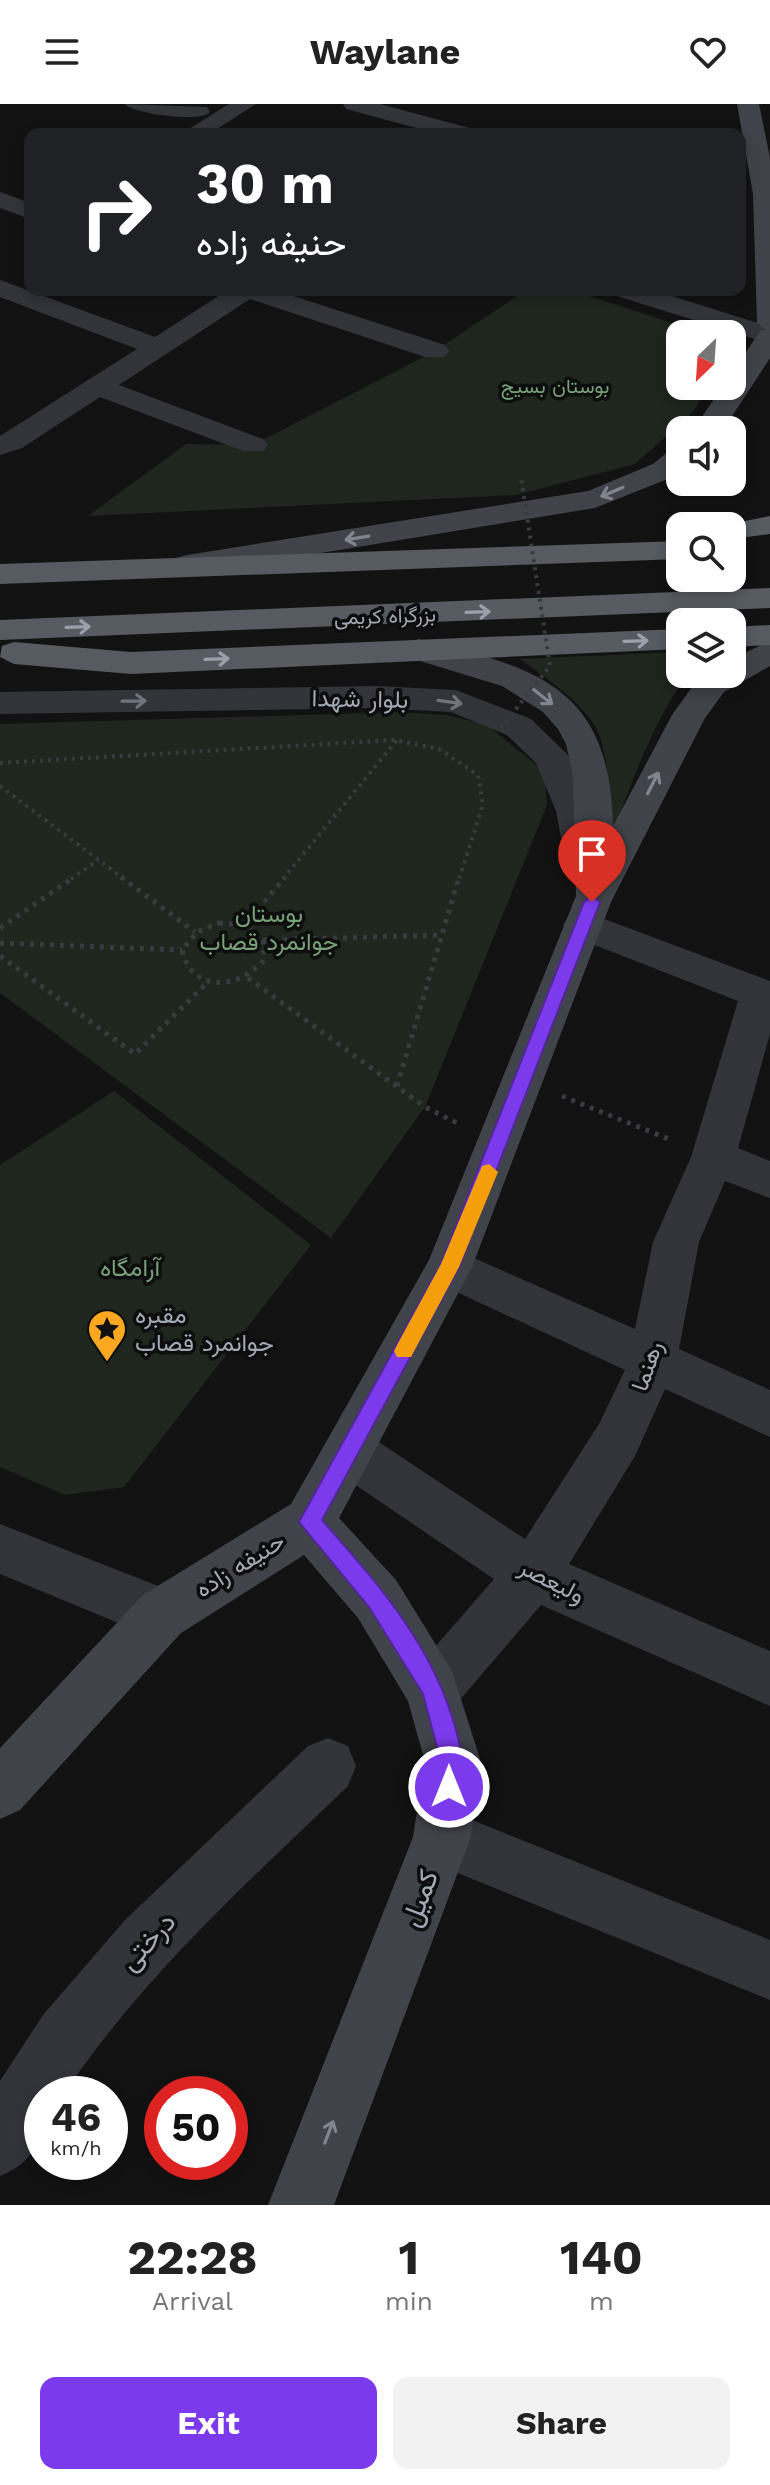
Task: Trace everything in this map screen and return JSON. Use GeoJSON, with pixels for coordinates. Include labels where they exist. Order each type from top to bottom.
{"type":"FeatureCollection","features":[{"type":"Feature","properties":{"kind":"highway"},"geometry":{"type":"LineString","coordinates":[[746,528],[770,525]]}},
{"type":"Feature","properties":{"kind":"highway"},"geometry":{"type":"LineString","coordinates":[[619,553],[666,542]]}},
{"type":"Feature","properties":{"kind":"highway"},"geometry":{"type":"LineString","coordinates":[[746,547],[770,546]]}},
{"type":"Feature","properties":{"kind":"highway"},"geometry":{"type":"LineString","coordinates":[[0,574],[147,572],[666,551]]}},
{"type":"Feature","properties":{"kind":"highway","name":"بزرگراه کریمی"},"geometry":{"type":"LineString","coordinates":[[0,630],[770,598]]}},
{"type":"Feature","properties":{"kind":"highway"},"geometry":{"type":"LineString","coordinates":[[746,636],[770,635]]}},
{"type":"Feature","properties":{"kind":"highway"},"geometry":{"type":"LineString","coordinates":[[0,652],[131,663],[666,640]]}},
{"type":"Feature","properties":{"kind":"main road"},"geometry":{"type":"LineString","coordinates":[[748,104],[765,194],[770,323]]}},
{"type":"Feature","properties":{"kind":"main road"},"geometry":{"type":"LineString","coordinates":[[717,416],[770,337]]}},
{"type":"Feature","properties":{"kind":"main road"},"geometry":{"type":"LineString","coordinates":[[147,572],[595,499],[666,468]]}},
{"type":"Feature","properties":{"kind":"main road"},"geometry":{"type":"LineString","coordinates":[[419,650],[485,667],[529,685],[563,713],[585,746],[594,822],[588,914]]}},
{"type":"Feature","properties":{"kind":"main road"},"geometry":{"type":"LineString","coordinates":[[746,665],[770,652]]}},
{"type":"Feature","properties":{"kind":"main road"},"geometry":{"type":"LineString","coordinates":[[588,914],[689,715],[709,688]]}},
{"type":"Feature","properties":{"kind":"main road","name":"حنیفه زاده"},"geometry":{"type":"LineString","coordinates":[[0,1790],[162,1614],[309,1522],[449,1267],[588,914]]}},
{"type":"Feature","properties":{"kind":"main road","name":"کمیل"},"geometry":{"type":"LineString","coordinates":[[301,2205],[442,1837],[453,1762],[433,1690],[377,1599],[309,1522]]}},
{"type":"Feature","properties":{"kind":"street"},"geometry":{"type":"LineString","coordinates":[[136,104],[196,123],[245,104]]}},
{"type":"Feature","properties":{"kind":"street"},"geometry":{"type":"LineString","coordinates":[[354,104],[443,128]]}},
{"type":"Feature","properties":{"kind":"street"},"geometry":{"type":"LineString","coordinates":[[0,199],[24,209]]}},
{"type":"Feature","properties":{"kind":"street"},"geometry":{"type":"LineString","coordinates":[[0,288],[157,347]]}},
{"type":"Feature","properties":{"kind":"street"},"geometry":{"type":"LineString","coordinates":[[671,303],[726,304],[768,289]]}},
{"type":"Feature","properties":{"kind":"street"},"geometry":{"type":"LineString","coordinates":[[0,446],[12,442],[238,296]]}},
{"type":"Feature","properties":{"kind":"street"},"geometry":{"type":"LineString","coordinates":[[266,296],[435,351]]}},
{"type":"Feature","properties":{"kind":"street"},"geometry":{"type":"LineString","coordinates":[[647,296],[770,337]]}},
{"type":"Feature","properties":{"kind":"street"},"geometry":{"type":"LineString","coordinates":[[97,386],[253,445]]}},
{"type":"Feature","properties":{"kind":"street","name":"بلوار شهدا"},"geometry":{"type":"LineString","coordinates":[[0,703],[376,697],[456,701],[519,727],[552,757],[574,811],[588,914]]}},
{"type":"Feature","properties":{"kind":"street"},"geometry":{"type":"LineString","coordinates":[[588,914],[766,995]]}},
{"type":"Feature","properties":{"kind":"street","name":"رهنما"},"geometry":{"type":"LineString","coordinates":[[433,1690],[533,1575],[617,1440],[653,1362],[676,1242],[713,1157],[766,995]]}},
{"type":"Feature","properties":{"kind":"street"},"geometry":{"type":"LineString","coordinates":[[713,1157],[770,1180]]}},
{"type":"Feature","properties":{"kind":"street"},"geometry":{"type":"LineString","coordinates":[[449,1267],[770,1414]]}},
{"type":"Feature","properties":{"kind":"street","name":"ولیعصر"},"geometry":{"type":"LineString","coordinates":[[350,1452],[533,1575],[770,1679]]}},
{"type":"Feature","properties":{"kind":"street"},"geometry":{"type":"LineString","coordinates":[[0,1549],[162,1614]]}},
{"type":"Feature","properties":{"kind":"street","name":"درختی"},"geometry":{"type":"LineString","coordinates":[[0,2144],[23,2097],[134,1950],[328,1766]]}},
{"type":"Feature","properties":{"kind":"street"},"geometry":{"type":"LineString","coordinates":[[442,1837],[770,1970]]}},
{"type":"Feature","properties":{"kind":"path"},"geometry":{"type":"LineString","coordinates":[[501,728],[550,666],[521,478]]}},
{"type":"Feature","properties":{"kind":"path"},"geometry":{"type":"LineString","coordinates":[[0,763],[395,740],[439,749],[478,775],[483,805],[440,935],[397,1086]]}},
{"type":"Feature","properties":{"kind":"path"},"geometry":{"type":"LineString","coordinates":[[245,925],[395,740]]}},
{"type":"Feature","properties":{"kind":"path"},"geometry":{"type":"LineString","coordinates":[[0,786],[195,932]]}},
{"type":"Feature","properties":{"kind":"path"},"geometry":{"type":"LineString","coordinates":[[0,928],[98,860]]}},
{"type":"Feature","properties":{"kind":"path"},"geometry":{"type":"LineString","coordinates":[[263,940],[264,960],[248,978],[221,984],[208,982],[187,970],[182,950],[195,932],[219,923],[245,925],[263,940],[440,935]]}},
{"type":"Feature","properties":{"kind":"path"},"geometry":{"type":"LineString","coordinates":[[0,943],[182,950]]}},
{"type":"Feature","properties":{"kind":"path"},"geometry":{"type":"LineString","coordinates":[[0,956],[135,1054],[208,982]]}},
{"type":"Feature","properties":{"kind":"path"},"geometry":{"type":"LineString","coordinates":[[248,978],[425,1107],[498,1146]]}},
{"type":"Feature","properties":{"kind":"path"},"geometry":{"type":"LineString","coordinates":[[524,1081],[713,1157]]}},
{"type":"Feature","properties":{"kind":"green space","name":"بوستان بسیج"},"geometry":{"type":"Polygon","coordinates":[[[517,296],[589,296],[666,321],[666,400],[700,400],[689,416],[666,416],[666,436],[635,464],[516,495],[88,516],[186,444],[253,445],[435,351],[517,296]]]}},
{"type":"Feature","properties":{"kind":"green space"},"geometry":{"type":"Polygon","coordinates":[[[666,653],[666,688],[679,688],[656,727],[611,839],[606,761],[598,732],[576,703],[520,659],[666,653]]]}},
{"type":"Feature","properties":{"kind":"green space","name":"بوستان جوانمرد قصاب"},"geometry":{"type":"Polygon","coordinates":[[[400,712],[447,715],[487,725],[544,771],[547,805],[425,1107],[331,1238],[0,993],[0,724],[400,712]]]}},
{"type":"Feature","properties":{"kind":"green space","name":"آرامگاه"},"geometry":{"type":"Polygon","coordinates":[[[114,1091],[311,1245],[124,1487],[65,1495],[0,1467],[0,1165],[114,1091]]]}},
{"type":"Feature","properties":{"kind":"slow traffic"},"geometry":{"type":"LineString","coordinates":[[404,1351],[449,1267],[489,1172]]}},
{"type":"Feature","properties":{"kind":"place","name":"مقبره جوانمرد قصاب"},"geometry":{"type":"Point","coordinates":[107,1363]}},
{"type":"Feature","properties":{"kind":"route"},"geometry":{"type":"LineString","coordinates":[[449,1787],[453,1762],[433,1690],[377,1599],[309,1522],[449,1267],[592,902]]}}]}
